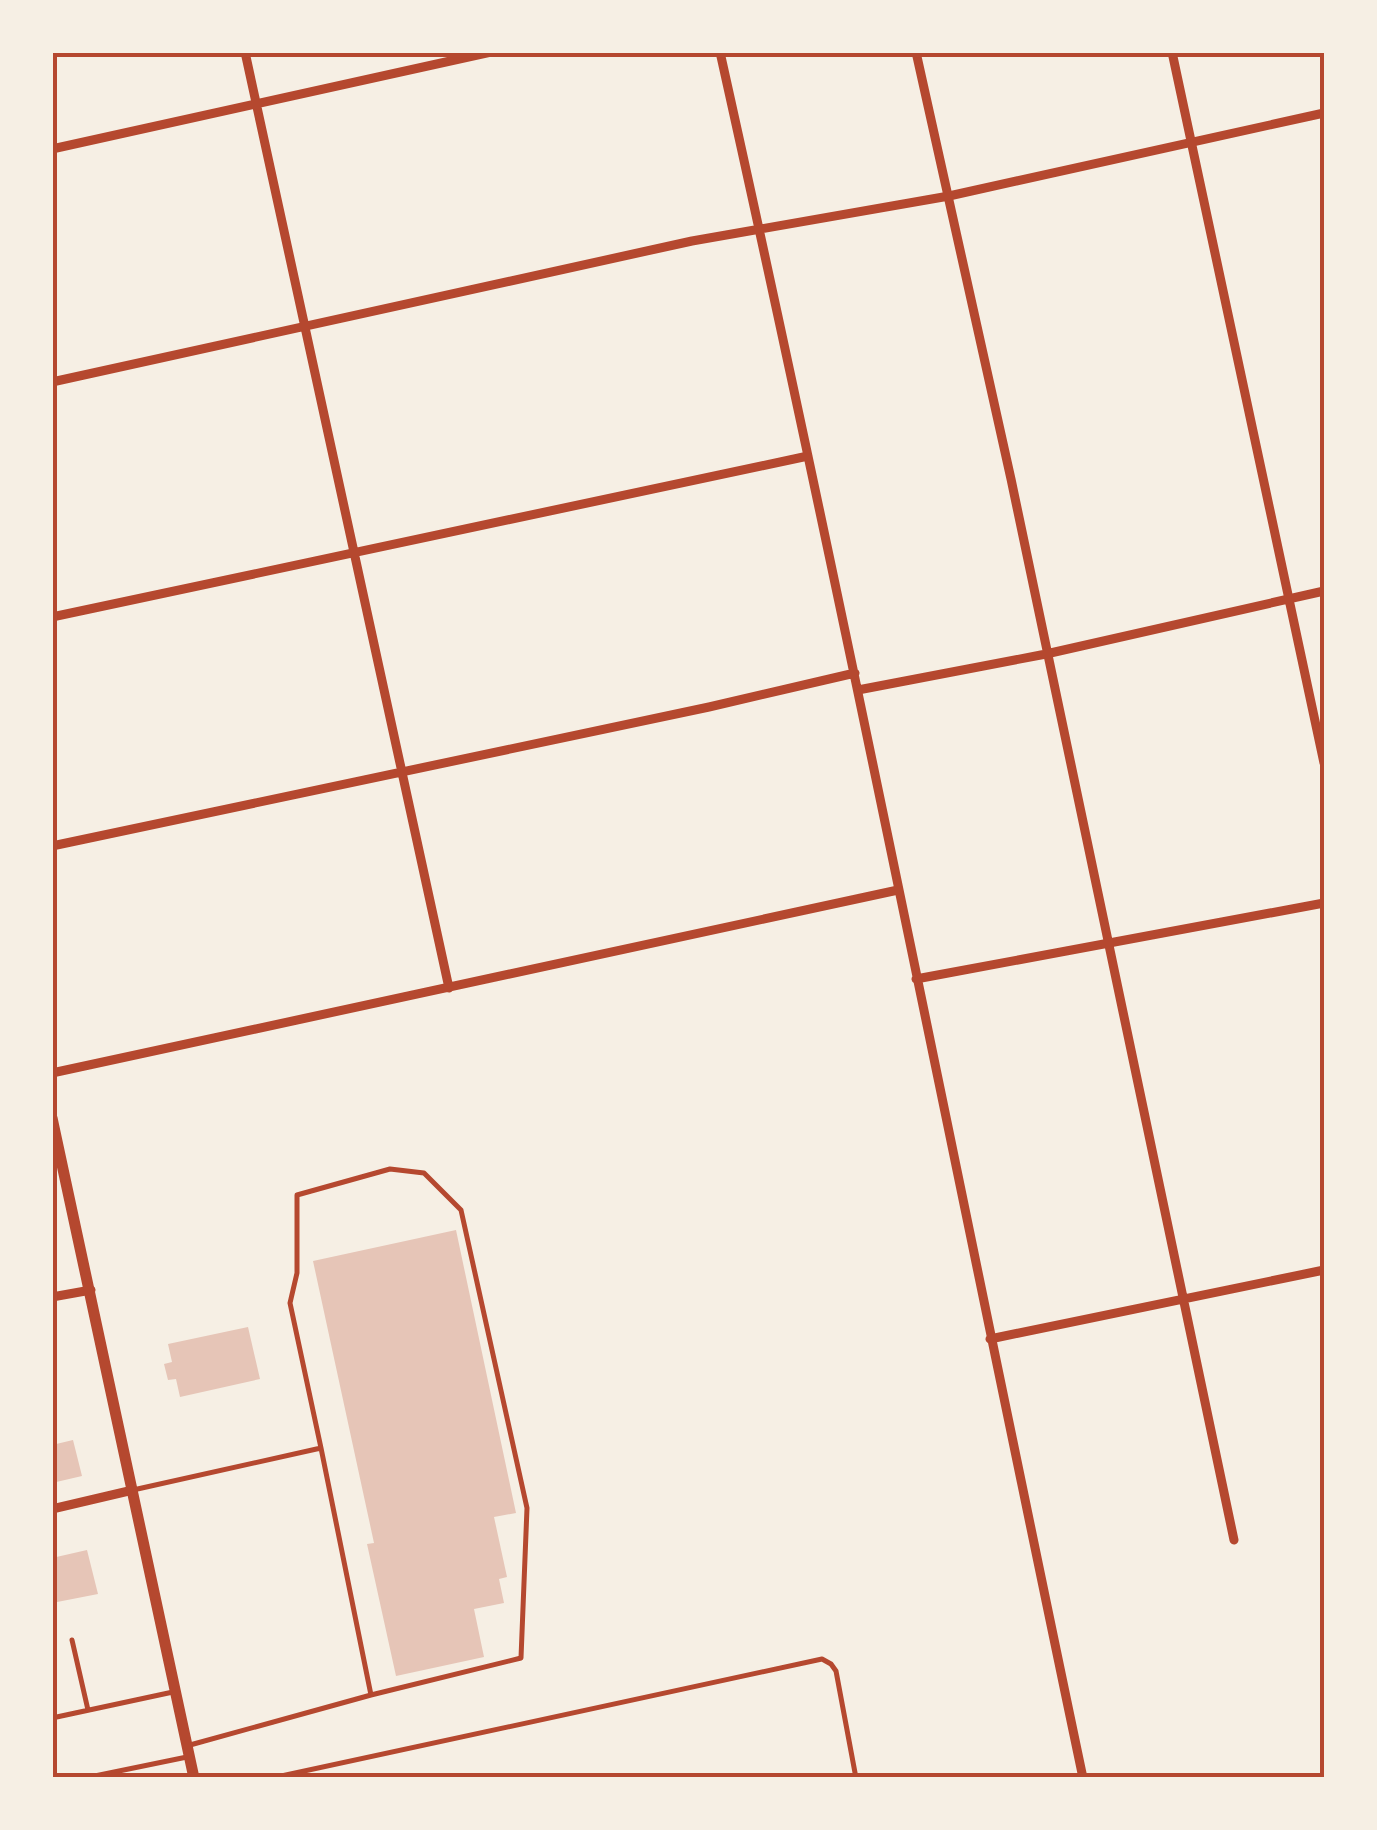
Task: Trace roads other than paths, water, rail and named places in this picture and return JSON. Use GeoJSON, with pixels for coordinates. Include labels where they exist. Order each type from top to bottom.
{"type":"FeatureCollection","features":[{"type":"Feature","properties":{"kind":"street"},"geometry":{"type":"LineString","coordinates":[[244,52],[449,988]]}},
{"type":"Feature","properties":{"kind":"street"},"geometry":{"type":"LineString","coordinates":[[52,149],[491,52]]}},
{"type":"Feature","properties":{"kind":"street"},"geometry":{"type":"LineString","coordinates":[[720,52],[855,672],[1083,1778]]}},
{"type":"Feature","properties":{"kind":"street"},"geometry":{"type":"LineString","coordinates":[[916,52],[1234,1540]]}},
{"type":"Feature","properties":{"kind":"street"},"geometry":{"type":"LineString","coordinates":[[1172,52],[1324,763]]}},
{"type":"Feature","properties":{"kind":"street"},"geometry":{"type":"LineString","coordinates":[[52,382],[692,241],[948,196],[1324,113]]}},
{"type":"Feature","properties":{"kind":"street"},"geometry":{"type":"LineString","coordinates":[[52,617],[808,456]]}},
{"type":"Feature","properties":{"kind":"street"},"geometry":{"type":"LineString","coordinates":[[858,690],[1046,654],[1324,592]]}},
{"type":"Feature","properties":{"kind":"street"},"geometry":{"type":"LineString","coordinates":[[52,846],[855,672]]}},
{"type":"Feature","properties":{"kind":"street"},"geometry":{"type":"LineString","coordinates":[[52,1072],[898,890]]}},
{"type":"Feature","properties":{"kind":"street"},"geometry":{"type":"LineString","coordinates":[[916,979],[1324,902]]}},
{"type":"Feature","properties":{"kind":"street"},"geometry":{"type":"LineString","coordinates":[[52,1118],[194,1778]]}},
{"type":"Feature","properties":{"kind":"street"},"geometry":{"type":"LineString","coordinates":[[990,1340],[1324,1270]]}},
{"type":"Feature","properties":{"kind":"street"},"geometry":{"type":"LineString","coordinates":[[52,1297],[91,1290]]}},
{"type":"Feature","properties":{"kind":"street"},"geometry":{"type":"LineString","coordinates":[[52,1508],[132,1490]]}},
{"type":"Feature","properties":{"kind":"lane"},"geometry":{"type":"LineString","coordinates":[[85,1778],[371,1696],[522,1658],[527,1508],[461,1210],[424,1173],[390,1169],[296,1195],[297,1273],[290,1302],[371,1696]]}},
{"type":"Feature","properties":{"kind":"lane"},"geometry":{"type":"LineString","coordinates":[[132,1490],[321,1448]]}},
{"type":"Feature","properties":{"kind":"lane"},"geometry":{"type":"LineString","coordinates":[[72,1640],[88,1710]]}},
{"type":"Feature","properties":{"kind":"lane"},"geometry":{"type":"LineString","coordinates":[[272,1778],[822,1659],[836,1672],[856,1778]]}},
{"type":"Feature","properties":{"kind":"lane"},"geometry":{"type":"LineString","coordinates":[[52,1718],[176,1692]]}}]}
